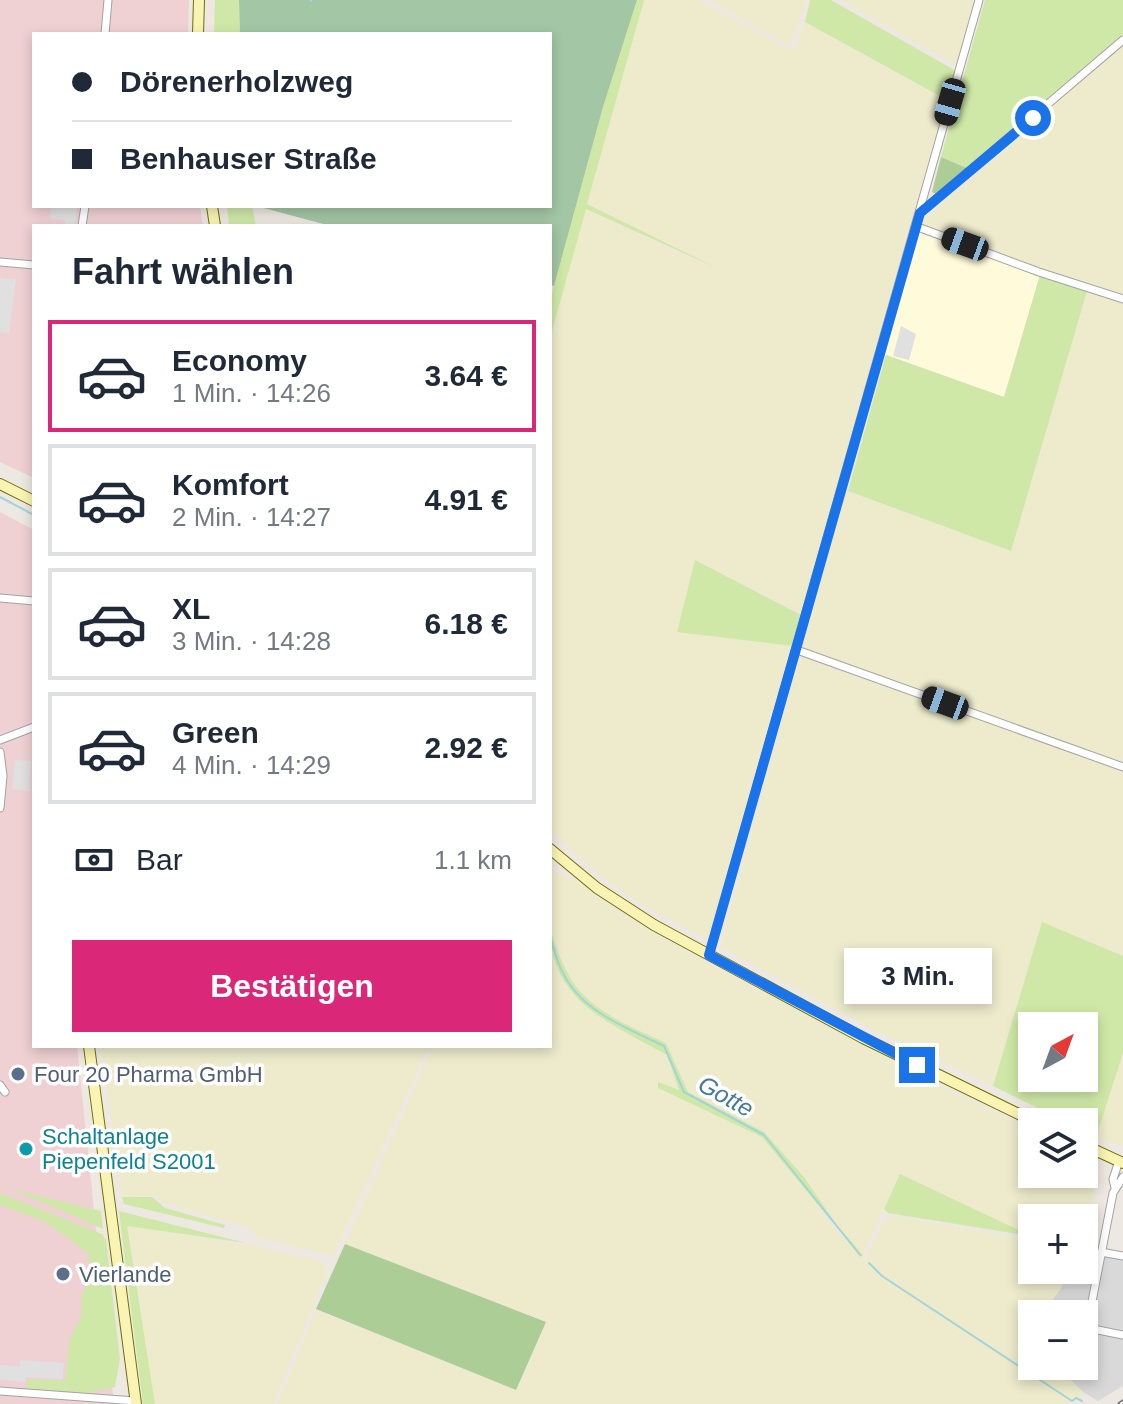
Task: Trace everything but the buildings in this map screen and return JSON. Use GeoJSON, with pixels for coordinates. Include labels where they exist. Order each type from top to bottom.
{"type":"FeatureCollection","features":[{"type":"Feature","properties":{"kind":"main road"},"geometry":{"type":"LineString","coordinates":[[198,32],[199,0]]}},
{"type":"Feature","properties":{"kind":"main road"},"geometry":{"type":"LineString","coordinates":[[0,484],[32,500]]}},
{"type":"Feature","properties":{"kind":"main road"},"geometry":{"type":"LineString","coordinates":[[552,851],[624,907],[709,955],[863,1038],[1018,1114]]}},
{"type":"Feature","properties":{"kind":"main road"},"geometry":{"type":"LineString","coordinates":[[89,1048],[136,1403]]}},
{"type":"Feature","properties":{"kind":"main road"},"geometry":{"type":"LineString","coordinates":[[1098,1151],[1121,1162]]}},
{"type":"Feature","properties":{"kind":"street"},"geometry":{"type":"LineString","coordinates":[[105,32],[108,0]]}},
{"type":"Feature","properties":{"kind":"street"},"geometry":{"type":"LineString","coordinates":[[709,955],[979,0]]}},
{"type":"Feature","properties":{"kind":"street"},"geometry":{"type":"LineString","coordinates":[[920,213],[1123,40]]}},
{"type":"Feature","properties":{"kind":"street"},"geometry":{"type":"LineString","coordinates":[[915,226],[1123,299]]}},
{"type":"Feature","properties":{"kind":"street"},"geometry":{"type":"LineString","coordinates":[[0,262],[32,265]]}},
{"type":"Feature","properties":{"kind":"street"},"geometry":{"type":"LineString","coordinates":[[0,598],[32,601]]}},
{"type":"Feature","properties":{"kind":"street"},"geometry":{"type":"LineString","coordinates":[[797,650],[1123,767]]}},
{"type":"Feature","properties":{"kind":"street"},"geometry":{"type":"LineString","coordinates":[[0,740],[32,728]]}},
{"type":"Feature","properties":{"kind":"street"},"geometry":{"type":"LineString","coordinates":[[0,752],[3,776],[0,808]]}},
{"type":"Feature","properties":{"kind":"street"},"geometry":{"type":"LineString","coordinates":[[1115,1188],[1113,1179],[1121,1162]]}},
{"type":"Feature","properties":{"kind":"street"},"geometry":{"type":"LineString","coordinates":[[1123,1177],[1115,1188],[1089,1317],[1093,1329],[1123,1335]]}},
{"type":"Feature","properties":{"kind":"street"},"geometry":{"type":"LineString","coordinates":[[1101,1252],[1123,1256]]}},
{"type":"Feature","properties":{"kind":"street"},"geometry":{"type":"LineString","coordinates":[[0,1391],[136,1403]]}},
{"type":"Feature","properties":{"kind":"shaded area"},"geometry":{"type":"Polygon","coordinates":[[[0,0],[189,0],[188,32],[32,32],[32,208],[200,208],[203,224],[32,224],[32,477],[0,462],[0,0]]]}},
{"type":"Feature","properties":{"kind":"shaded area"},"geometry":{"type":"Polygon","coordinates":[[[644,0],[698,0],[791,50],[796,48],[804,22],[947,101],[802,614],[695,560],[677,632],[793,646],[708,940],[608,882],[552,834],[552,331],[585,209],[718,271],[587,204],[644,0]]]}},
{"type":"Feature","properties":{"kind":"shaded area"},"geometry":{"type":"Polygon","coordinates":[[[709,0],[806,0],[790,46],[709,0]]]}},
{"type":"Feature","properties":{"kind":"shaded area"},"geometry":{"type":"Polygon","coordinates":[[[841,0],[969,0],[973,3],[957,66],[841,0]]]}},
{"type":"Feature","properties":{"kind":"shaded area"},"geometry":{"type":"Polygon","coordinates":[[[1123,44],[1123,299],[924,227],[923,220],[1123,44]]]}},
{"type":"Feature","properties":{"kind":"shaded area"},"geometry":{"type":"Polygon","coordinates":[[[51,208],[77,208],[75,224],[50,218],[51,208]]]}},
{"type":"Feature","properties":{"kind":"shaded area"},"geometry":{"type":"Polygon","coordinates":[[[921,231],[1040,275],[1004,397],[884,354],[921,231]]]}},
{"type":"Feature","properties":{"kind":"shaded area"},"geometry":{"type":"Polygon","coordinates":[[[0,278],[16,280],[9,333],[0,332],[0,278]]]}},
{"type":"Feature","properties":{"kind":"shaded area"},"geometry":{"type":"Polygon","coordinates":[[[1087,291],[1123,304],[1123,757],[1119,763],[806,649],[802,643],[845,491],[1011,551],[1087,291]]]}},
{"type":"Feature","properties":{"kind":"shaded area"},"geometry":{"type":"Polygon","coordinates":[[[901,326],[916,334],[909,360],[893,356],[901,326]]]}},
{"type":"Feature","properties":{"kind":"shaded area"},"geometry":{"type":"Polygon","coordinates":[[[0,512],[32,529],[32,1048],[77,1048],[114,1404],[0,1404],[0,512]]]}},
{"type":"Feature","properties":{"kind":"shaded area"},"geometry":{"type":"Polygon","coordinates":[[[807,656],[1123,770],[1123,956],[1042,922],[993,1086],[873,1029],[720,947],[798,660],[807,656]]]}},
{"type":"Feature","properties":{"kind":"shaded area"},"geometry":{"type":"Polygon","coordinates":[[[15,760],[31,761],[29,791],[12,789],[15,760]]]}},
{"type":"Feature","properties":{"kind":"shaded area"},"geometry":{"type":"Polygon","coordinates":[[[552,870],[577,881],[619,913],[709,964],[940,1086],[1018,1123],[1018,1188],[1095,1188],[1093,1204],[1018,1204],[1018,1230],[900,1174],[863,1255],[836,1224],[804,1177],[765,1132],[688,1092],[666,1043],[608,1015],[581,995],[566,971],[552,933],[552,870]]]}},
{"type":"Feature","properties":{"kind":"shaded area"},"geometry":{"type":"Polygon","coordinates":[[[552,952],[560,976],[604,1021],[667,1055],[680,1091],[658,1088],[762,1137],[865,1261],[880,1227],[885,1220],[894,1216],[1018,1238],[1018,1284],[1063,1284],[1053,1300],[1018,1300],[1018,1380],[1071,1380],[1083,1392],[1082,1400],[1076,1399],[1069,1404],[277,1404],[316,1310],[517,1390],[546,1322],[345,1244],[432,1048],[552,1048],[552,952]]]}},
{"type":"Feature","properties":{"kind":"shaded area"},"geometry":{"type":"Polygon","coordinates":[[[101,1048],[428,1048],[333,1256],[257,1237],[250,1228],[168,1204],[154,1195],[122,1197],[101,1048]]]}},
{"type":"Feature","properties":{"kind":"shaded area"},"geometry":{"type":"Polygon","coordinates":[[[1123,1053],[1123,1144],[1120,1146],[1098,1138],[1123,1053]]]}},
{"type":"Feature","properties":{"kind":"shaded area"},"geometry":{"type":"Polygon","coordinates":[[[127,1225],[248,1244],[321,1261],[328,1270],[273,1404],[155,1404],[127,1225]]]}},
{"type":"Feature","properties":{"kind":"shaded area"},"geometry":{"type":"Polygon","coordinates":[[[1098,1248],[1123,1252],[1123,1386],[1098,1401],[1071,1380],[1098,1380],[1098,1300],[1053,1300],[1063,1284],[1098,1284],[1098,1248]]]}},
{"type":"Feature","properties":{"kind":"shaded area"},"geometry":{"type":"Polygon","coordinates":[[[20,1360],[64,1363],[63,1379],[26,1377],[25,1382],[0,1380],[0,1365],[20,1366],[20,1360]]]}},
{"type":"Feature","properties":{"kind":"green space"},"geometry":{"type":"Polygon","coordinates":[[[215,0],[239,0],[240,32],[214,32],[215,0]]]}},
{"type":"Feature","properties":{"kind":"green space"},"geometry":{"type":"Polygon","coordinates":[[[239,0],[637,0],[603,107],[554,286],[552,224],[324,224],[264,208],[552,208],[552,32],[240,32],[239,0]]]}},
{"type":"Feature","properties":{"kind":"green space"},"geometry":{"type":"Polygon","coordinates":[[[637,0],[644,0],[587,204],[719,269],[586,209],[552,331],[552,294],[603,107],[637,0]]]}},
{"type":"Feature","properties":{"kind":"green space"},"geometry":{"type":"Polygon","coordinates":[[[810,0],[831,0],[956,71],[947,100],[805,22],[810,0]]]}},
{"type":"Feature","properties":{"kind":"green space"},"geometry":{"type":"Polygon","coordinates":[[[985,0],[1123,0],[1123,35],[969,169],[941,157],[985,0]]]}},
{"type":"Feature","properties":{"kind":"green space"},"geometry":{"type":"Polygon","coordinates":[[[941,157],[969,169],[939,195],[932,192],[941,157]]]}},
{"type":"Feature","properties":{"kind":"green space"},"geometry":{"type":"Polygon","coordinates":[[[227,208],[252,208],[256,224],[229,224],[227,208]]]}},
{"type":"Feature","properties":{"kind":"green space"},"geometry":{"type":"Polygon","coordinates":[[[1040,275],[1087,291],[1011,551],[848,491],[886,355],[1004,397],[1040,275]]]}},
{"type":"Feature","properties":{"kind":"green space"},"geometry":{"type":"Polygon","coordinates":[[[695,560],[801,615],[793,646],[677,632],[695,560]]]}},
{"type":"Feature","properties":{"kind":"green space"},"geometry":{"type":"Polygon","coordinates":[[[1042,922],[1123,956],[1123,1053],[1098,1131],[1098,1108],[1038,1108],[993,1086],[1042,922]]]}},
{"type":"Feature","properties":{"kind":"green space"},"geometry":{"type":"Polygon","coordinates":[[[552,934],[566,970],[584,996],[609,1015],[666,1043],[688,1092],[764,1132],[804,1177],[836,1224],[863,1255],[861,1257],[762,1137],[658,1088],[658,1082],[679,1090],[667,1055],[588,1008],[561,975],[553,953],[552,934]]]}},
{"type":"Feature","properties":{"kind":"green space"},"geometry":{"type":"Polygon","coordinates":[[[900,1174],[1018,1230],[1018,1234],[888,1213],[884,1209],[900,1174]]]}},
{"type":"Feature","properties":{"kind":"green space"},"geometry":{"type":"Polygon","coordinates":[[[11,1189],[101,1211],[103,1229],[11,1189]]]}},
{"type":"Feature","properties":{"kind":"green space"},"geometry":{"type":"Polygon","coordinates":[[[0,1193],[102,1234],[106,1240],[120,1359],[115,1387],[86,1393],[26,1388],[28,1379],[65,1381],[70,1338],[81,1317],[81,1297],[89,1280],[89,1254],[46,1222],[0,1205],[0,1193]]]}},
{"type":"Feature","properties":{"kind":"green space"},"geometry":{"type":"Polygon","coordinates":[[[122,1197],[152,1197],[165,1208],[225,1225],[224,1228],[124,1204],[122,1197]]]}},
{"type":"Feature","properties":{"kind":"green space"},"geometry":{"type":"Polygon","coordinates":[[[119,1211],[246,1243],[127,1226],[155,1404],[143,1404],[119,1211]]]}},
{"type":"Feature","properties":{"kind":"green space"},"geometry":{"type":"Polygon","coordinates":[[[345,1244],[546,1322],[516,1390],[316,1309],[345,1244]]]}},
{"type":"Feature","properties":{"kind":"waterway","name":"Gotte"},"geometry":{"type":"LineString","coordinates":[[0,497],[32,514]]}},
{"type":"Feature","properties":{"kind":"waterway","name":"Gotte"},"geometry":{"type":"LineString","coordinates":[[552,944],[571,987],[607,1017],[664,1046],[684,1092],[764,1135],[860,1255]]}},
{"type":"Feature","properties":{"kind":"waterway","name":"Gotte"},"geometry":{"type":"LineString","coordinates":[[869,1263],[882,1276],[1072,1401],[1076,1398],[1082,1401]]}},
{"type":"Feature","properties":{"kind":"place","name":"Four 20 Pharma GmbH"},"geometry":{"type":"Point","coordinates":[18,1074]}},
{"type":"Feature","properties":{"kind":"place","name":"Schaltanlage Piepenfeld S2001"},"geometry":{"type":"Point","coordinates":[26,1149]}},
{"type":"Feature","properties":{"kind":"place","name":"Vierlande"},"geometry":{"type":"Point","coordinates":[63,1274]}},
{"type":"Feature","properties":{"kind":"route"},"geometry":{"type":"LineString","coordinates":[[917,1065],[709,955],[920,213],[1033,118]]}}]}
